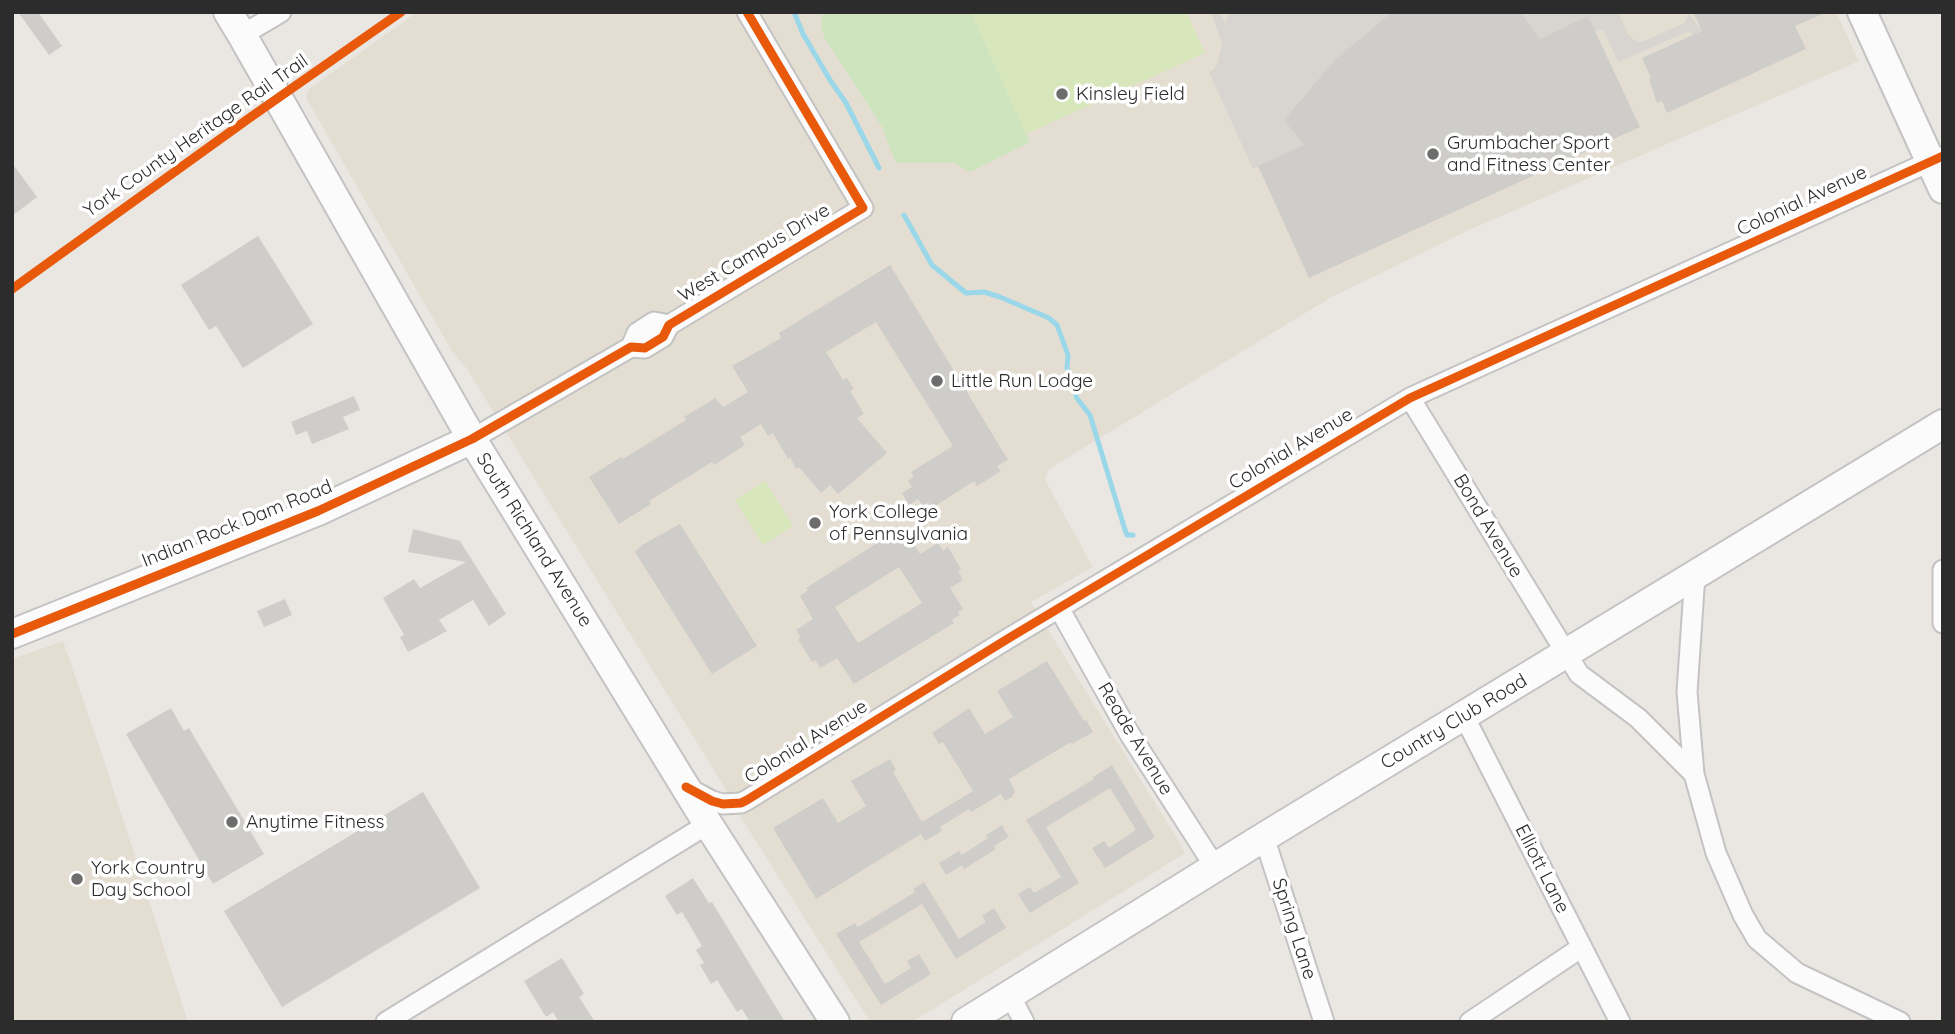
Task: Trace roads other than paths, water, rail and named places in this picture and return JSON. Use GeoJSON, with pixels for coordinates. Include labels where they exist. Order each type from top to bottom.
{"type":"FeatureCollection","features":[{"type":"Feature","properties":{"kind":"main road"},"geometry":{"type":"LineString","coordinates":[[1862,12],[1936,159],[1943,189]]}},
{"type":"Feature","properties":{"kind":"main road","name":"South Richland Avenue"},"geometry":{"type":"LineString","coordinates":[[235,23],[472,439],[708,824],[835,1022]]}},
{"type":"Feature","properties":{"kind":"main road","name":"Country Club Road"},"geometry":{"type":"LineString","coordinates":[[966,1022],[1264,836],[1943,424]]}},
{"type":"Feature","properties":{"kind":"main road","name":"Indian Rock Dam Road"},"geometry":{"type":"LineString","coordinates":[[12,634],[318,511],[472,439]]}},
{"type":"Feature","properties":{"kind":"street"},"geometry":{"type":"LineString","coordinates":[[235,23],[281,12]]}},
{"type":"Feature","properties":{"kind":"street","name":"West Campus Drive"},"geometry":{"type":"LineString","coordinates":[[472,439],[631,347],[637,332],[654,321],[669,325],[863,208],[747,12]]}},
{"type":"Feature","properties":{"kind":"street","name":"Colonial Avenue"},"geometry":{"type":"LineString","coordinates":[[685,787],[723,804],[747,800],[828,748],[1410,398],[1936,159]]}},
{"type":"Feature","properties":{"kind":"street","name":"Bond Avenue"},"geometry":{"type":"LineString","coordinates":[[1410,398],[1579,674],[1638,718],[1694,774]]}},
{"type":"Feature","properties":{"kind":"street"},"geometry":{"type":"LineString","coordinates":[[1943,570],[1943,623]]}},
{"type":"Feature","properties":{"kind":"street"},"geometry":{"type":"LineString","coordinates":[[1695,574],[1687,692],[1694,774],[1716,853],[1743,915],[1757,939],[1797,973],[1900,1022]]}},
{"type":"Feature","properties":{"kind":"street","name":"Reade Avenue"},"geometry":{"type":"LineString","coordinates":[[1059,608],[1129,733],[1215,867]]}},
{"type":"Feature","properties":{"kind":"street","name":"Elliott Lane"},"geometry":{"type":"LineString","coordinates":[[1464,716],[1620,1022]]}},
{"type":"Feature","properties":{"kind":"street"},"geometry":{"type":"LineString","coordinates":[[386,1022],[708,824]]}},
{"type":"Feature","properties":{"kind":"street","name":"Spring Lane"},"geometry":{"type":"LineString","coordinates":[[1264,836],[1324,1022]]}},
{"type":"Feature","properties":{"kind":"street"},"geometry":{"type":"LineString","coordinates":[[1471,1022],[1582,947]]}},
{"type":"Feature","properties":{"kind":"street"},"geometry":{"type":"LineString","coordinates":[[1010,995],[1024,1022]]}},
{"type":"Feature","properties":{"kind":"waterway"},"geometry":{"type":"LineString","coordinates":[[794,12],[803,34],[846,103],[879,168]]}},
{"type":"Feature","properties":{"kind":"waterway"},"geometry":{"type":"LineString","coordinates":[[904,215],[932,265],[966,293],[984,292],[1000,297],[1049,318],[1057,325],[1068,355],[1067,368],[1076,383],[1076,397],[1090,415],[1125,530],[1127,535],[1133,535]]}},
{"type":"Feature","properties":{"kind":"place","name":"Kinsley Field"},"geometry":{"type":"Point","coordinates":[1062,94]}},
{"type":"Feature","properties":{"kind":"place","name":"Grumbacher Sport and Fitness Center"},"geometry":{"type":"Point","coordinates":[1433,154]}},
{"type":"Feature","properties":{"kind":"place","name":"Little Run Lodge"},"geometry":{"type":"Point","coordinates":[937,381]}},
{"type":"Feature","properties":{"kind":"place","name":"York College of Pennsylvania"},"geometry":{"type":"Point","coordinates":[815,523]}},
{"type":"Feature","properties":{"kind":"place","name":"Anytime Fitness"},"geometry":{"type":"Point","coordinates":[232,822]}},
{"type":"Feature","properties":{"kind":"place","name":"York Country Day School"},"geometry":{"type":"Point","coordinates":[77,879]}}]}
